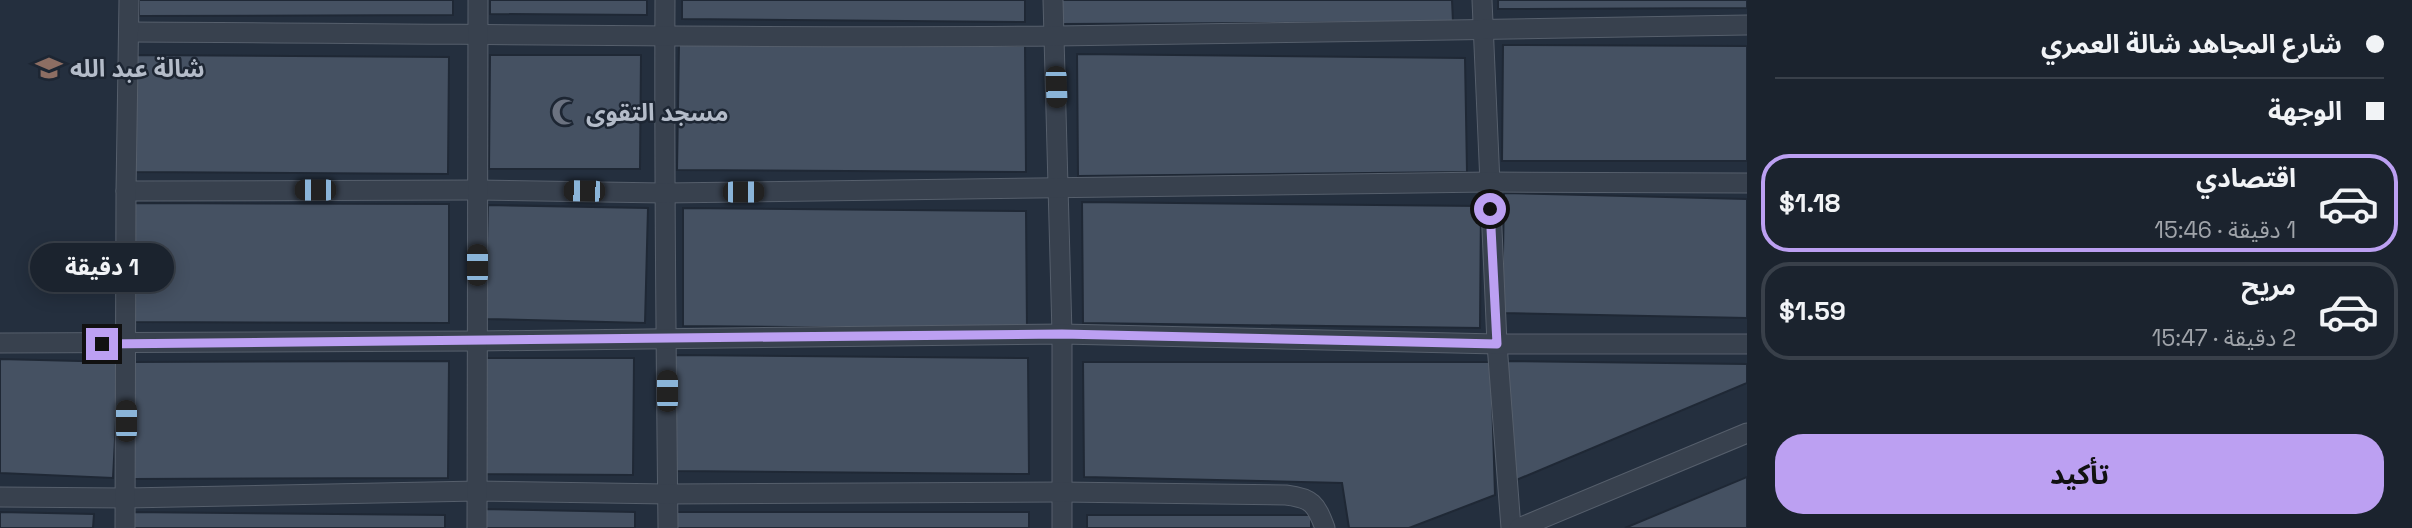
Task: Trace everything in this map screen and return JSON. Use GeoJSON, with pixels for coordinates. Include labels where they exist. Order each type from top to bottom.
{"type":"FeatureCollection","features":[{"type":"Feature","properties":{"kind":"street"},"geometry":{"type":"LineString","coordinates":[[125,528],[126,191],[130,0]]}},
{"type":"Feature","properties":{"kind":"street"},"geometry":{"type":"LineString","coordinates":[[477,528],[478,0]]}},
{"type":"Feature","properties":{"kind":"street"},"geometry":{"type":"LineString","coordinates":[[665,0],[668,528]]}},
{"type":"Feature","properties":{"kind":"street"},"geometry":{"type":"LineString","coordinates":[[1053,0],[1062,334],[1062,528]]}},
{"type":"Feature","properties":{"kind":"street"},"geometry":{"type":"LineString","coordinates":[[1482,0],[1497,344],[1511,528]]}},
{"type":"Feature","properties":{"kind":"street"},"geometry":{"type":"LineString","coordinates":[[129,32],[477,33],[665,37],[1055,36],[1747,25]]}},
{"type":"Feature","properties":{"kind":"street"},"geometry":{"type":"LineString","coordinates":[[126,191],[477,190],[664,193],[1489,182],[1747,183]]}},
{"type":"Feature","properties":{"kind":"street"},"geometry":{"type":"LineString","coordinates":[[0,343],[1062,334],[1497,344],[1747,344]]}},
{"type":"Feature","properties":{"kind":"street"},"geometry":{"type":"LineString","coordinates":[[1519,528],[1747,433]]}},
{"type":"Feature","properties":{"kind":"street"},"geometry":{"type":"LineString","coordinates":[[0,497],[126,498],[478,491],[667,494],[1061,492],[1299,497],[1315,505],[1325,528]]}},
{"type":"Feature","properties":{"kind":"building"},"geometry":{"type":"Polygon","coordinates":[[[139,0],[453,0],[453,15],[139,16],[139,0]]]}},
{"type":"Feature","properties":{"kind":"building"},"geometry":{"type":"Polygon","coordinates":[[[490,0],[647,0],[647,15],[490,14],[490,0]]]}},
{"type":"Feature","properties":{"kind":"building"},"geometry":{"type":"Polygon","coordinates":[[[682,0],[1025,0],[1025,22],[682,19],[682,0]]]}},
{"type":"Feature","properties":{"kind":"building"},"geometry":{"type":"Polygon","coordinates":[[[1060,0],[1452,0],[1453,22],[1060,24],[1060,0]]]}},
{"type":"Feature","properties":{"kind":"building"},"geometry":{"type":"Polygon","coordinates":[[[1498,0],[1747,0],[1747,8],[1498,9],[1498,0]]]}},
{"type":"Feature","properties":{"kind":"building"},"geometry":{"type":"Polygon","coordinates":[[[679,44],[1025,46],[1026,172],[677,170],[679,44]]]}},
{"type":"Feature","properties":{"kind":"building"},"geometry":{"type":"Polygon","coordinates":[[[1503,45],[1747,46],[1747,161],[1502,161],[1503,45]]]}},
{"type":"Feature","properties":{"kind":"building"},"geometry":{"type":"Polygon","coordinates":[[[1077,54],[1465,58],[1467,172],[1078,176],[1077,54]]]}},
{"type":"Feature","properties":{"kind":"building"},"geometry":{"type":"Polygon","coordinates":[[[134,55],[449,57],[448,174],[133,172],[134,55]]]}},
{"type":"Feature","properties":{"kind":"building","name":"مسجد التقوى"},"geometry":{"type":"Polygon","coordinates":[[[490,55],[641,55],[640,169],[489,169],[490,55]]]}},
{"type":"Feature","properties":{"kind":"building"},"geometry":{"type":"Polygon","coordinates":[[[1504,193],[1747,199],[1747,318],[1502,313],[1504,193]]]}},
{"type":"Feature","properties":{"kind":"building"},"geometry":{"type":"Polygon","coordinates":[[[1082,202],[1481,206],[1480,328],[1083,323],[1082,202]]]}},
{"type":"Feature","properties":{"kind":"building"},"geometry":{"type":"Polygon","coordinates":[[[134,203],[449,204],[449,323],[133,322],[134,203]]]}},
{"type":"Feature","properties":{"kind":"building"},"geometry":{"type":"Polygon","coordinates":[[[488,205],[648,208],[645,323],[485,319],[488,205]]]}},
{"type":"Feature","properties":{"kind":"building"},"geometry":{"type":"Polygon","coordinates":[[[683,208],[1026,211],[1027,329],[683,326],[683,208]]]}},
{"type":"Feature","properties":{"kind":"building"},"geometry":{"type":"Polygon","coordinates":[[[674,355],[1028,358],[1029,474],[675,471],[674,355]]]}},
{"type":"Feature","properties":{"kind":"building"},"geometry":{"type":"Polygon","coordinates":[[[483,358],[634,358],[633,475],[482,474],[483,358]]]}},
{"type":"Feature","properties":{"kind":"building"},"geometry":{"type":"Polygon","coordinates":[[[0,359],[119,362],[113,478],[0,473],[0,359]]]}},
{"type":"Feature","properties":{"kind":"building"},"geometry":{"type":"Polygon","coordinates":[[[449,361],[448,478],[132,479],[132,362],[449,361]]]}},
{"type":"Feature","properties":{"kind":"building"},"geometry":{"type":"Polygon","coordinates":[[[1507,361],[1747,364],[1747,383],[1514,481],[1507,361]]]}},
{"type":"Feature","properties":{"kind":"building"},"geometry":{"type":"Polygon","coordinates":[[[1083,362],[1491,362],[1495,495],[1409,528],[1349,528],[1342,483],[1084,477],[1083,362]]]}},
{"type":"Feature","properties":{"kind":"building"},"geometry":{"type":"Polygon","coordinates":[[[1747,477],[1747,528],[1625,528],[1747,477]]]}},
{"type":"Feature","properties":{"kind":"building"},"geometry":{"type":"Polygon","coordinates":[[[478,509],[635,512],[635,528],[477,528],[478,509]]]}},
{"type":"Feature","properties":{"kind":"building"},"geometry":{"type":"Polygon","coordinates":[[[0,512],[94,514],[93,528],[0,528],[0,512]]]}},
{"type":"Feature","properties":{"kind":"building"},"geometry":{"type":"Polygon","coordinates":[[[128,512],[445,515],[445,528],[128,528],[128,512]]]}},
{"type":"Feature","properties":{"kind":"building"},"geometry":{"type":"Polygon","coordinates":[[[676,512],[1029,512],[1029,528],[676,528],[676,512]]]}},
{"type":"Feature","properties":{"kind":"building"},"geometry":{"type":"Polygon","coordinates":[[[1087,515],[1311,515],[1311,528],[1087,528],[1087,515]]]}},
{"type":"Feature","properties":{"kind":"place","name":"شالة عبد الله"},"geometry":{"type":"Point","coordinates":[49,68]}},
{"type":"Feature","properties":{"kind":"place","name":"مسجد التقوى"},"geometry":{"type":"Point","coordinates":[565,112]}},
{"type":"Feature","properties":{"kind":"route"},"geometry":{"type":"LineString","coordinates":[[102,344],[1062,334],[1497,344],[1490,209]]}}]}
